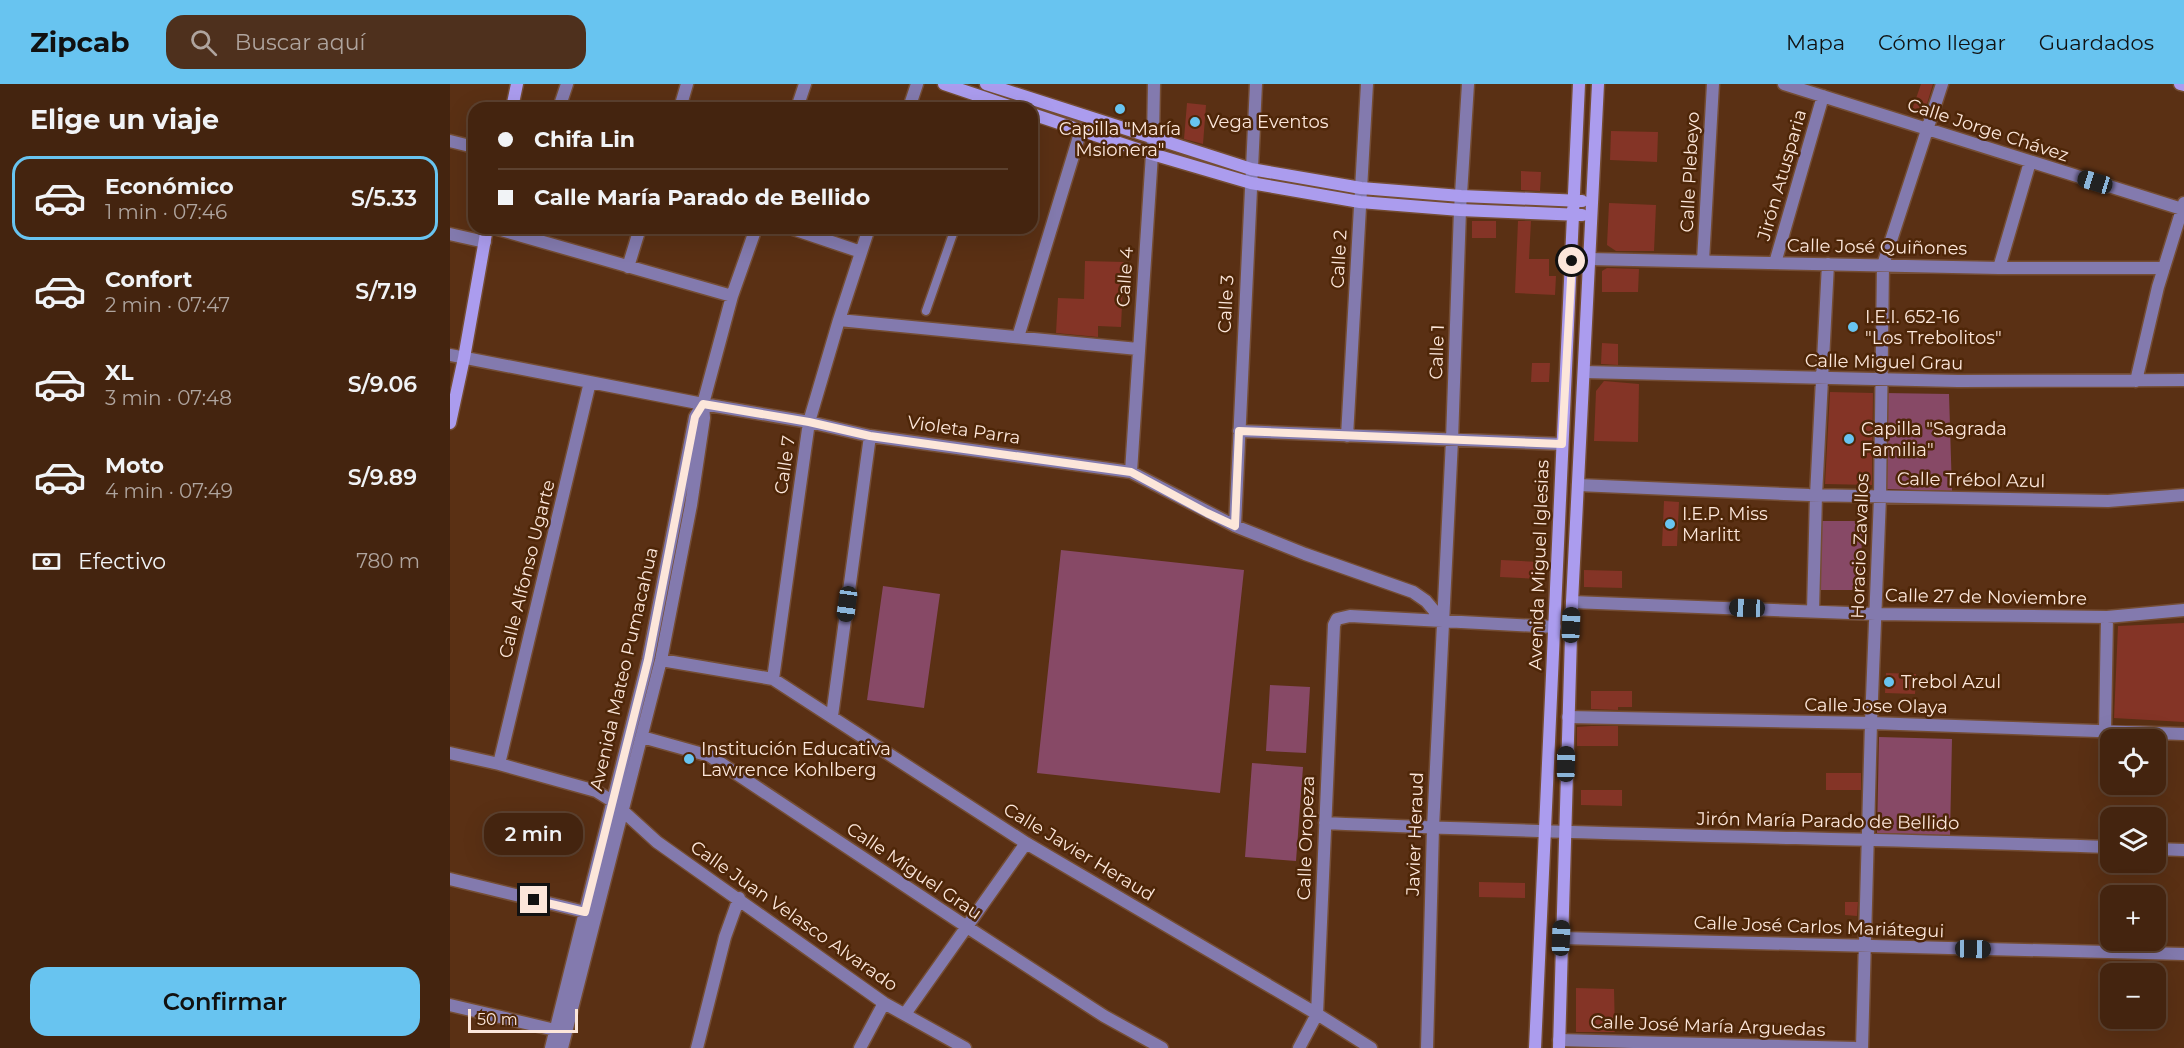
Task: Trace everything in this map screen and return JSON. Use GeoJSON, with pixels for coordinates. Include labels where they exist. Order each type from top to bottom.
{"type":"FeatureCollection","features":[{"type":"Feature","properties":{"kind":"main road"},"geometry":{"type":"LineString","coordinates":[[513,102],[517,84]]}},
{"type":"Feature","properties":{"kind":"main road"},"geometry":{"type":"LineString","coordinates":[[944,84],[990,102]]}},
{"type":"Feature","properties":{"kind":"main road"},"geometry":{"type":"LineString","coordinates":[[986,84],[1251,169],[1361,188],[1461,196],[1592,201]]}},
{"type":"Feature","properties":{"kind":"main road","name":"Avenida Miguel Iglesias"},"geometry":{"type":"LineString","coordinates":[[1535,1048],[1580,84]]}},
{"type":"Feature","properties":{"kind":"main road","name":"Avenida Miguel Iglesias"},"geometry":{"type":"LineString","coordinates":[[1559,1044],[1572,602],[1598,84]]}},
{"type":"Feature","properties":{"kind":"main road"},"geometry":{"type":"LineString","coordinates":[[1038,116],[1152,154],[1251,183],[1360,202],[1460,210],[1591,216]]}},
{"type":"Feature","properties":{"kind":"main road"},"geometry":{"type":"LineString","coordinates":[[450,423],[487,234]]}},
{"type":"Feature","properties":{"kind":"street"},"geometry":{"type":"LineString","coordinates":[[561,102],[567,84]]}},
{"type":"Feature","properties":{"kind":"street"},"geometry":{"type":"LineString","coordinates":[[682,102],[687,84]]}},
{"type":"Feature","properties":{"kind":"street"},"geometry":{"type":"LineString","coordinates":[[798,102],[805,84]]}},
{"type":"Feature","properties":{"kind":"street"},"geometry":{"type":"LineString","coordinates":[[911,102],[917,84]]}},
{"type":"Feature","properties":{"kind":"street","name":"Calle 4"},"geometry":{"type":"LineString","coordinates":[[1131,472],[1153,139],[1154,84]]}},
{"type":"Feature","properties":{"kind":"street","name":"Calle 3"},"geometry":{"type":"LineString","coordinates":[[1235,526],[1256,84]]}},
{"type":"Feature","properties":{"kind":"street","name":"Calle 2"},"geometry":{"type":"LineString","coordinates":[[1347,436],[1367,84]]}},
{"type":"Feature","properties":{"kind":"street","name":"Calle 1"},"geometry":{"type":"LineString","coordinates":[[1442,621],[1452,440],[1460,210],[1468,84]]}},
{"type":"Feature","properties":{"kind":"street","name":"Calle Plebeyo"},"geometry":{"type":"LineString","coordinates":[[1703,261],[1713,84]]}},
{"type":"Feature","properties":{"kind":"street","name":"Calle Jorge Chávez"},"geometry":{"type":"LineString","coordinates":[[1784,84],[2030,162],[2183,206]]}},
{"type":"Feature","properties":{"kind":"street","name":"Horacio Zavallos"},"geometry":{"type":"LineString","coordinates":[[1862,1048],[1880,497],[1883,265],[1942,84]]}},
{"type":"Feature","properties":{"kind":"street","name":"Jirón Atusparia"},"geometry":{"type":"LineString","coordinates":[[1775,263],[1824,96]]}},
{"type":"Feature","properties":{"kind":"street"},"geometry":{"type":"LineString","coordinates":[[1018,337],[1081,130]]}},
{"type":"Feature","properties":{"kind":"street"},"geometry":{"type":"LineString","coordinates":[[450,141],[468,146]]}},
{"type":"Feature","properties":{"kind":"street"},"geometry":{"type":"LineString","coordinates":[[2000,268],[2030,162]]}},
{"type":"Feature","properties":{"kind":"street"},"geometry":{"type":"LineString","coordinates":[[2136,381],[2164,268],[2183,206]]}},
{"type":"Feature","properties":{"kind":"street"},"geometry":{"type":"LineString","coordinates":[[450,234],[485,242]]}},
{"type":"Feature","properties":{"kind":"street"},"geometry":{"type":"LineString","coordinates":[[526,234],[628,267],[732,296]]}},
{"type":"Feature","properties":{"kind":"street"},"geometry":{"type":"LineString","coordinates":[[628,267],[638,234]]}},
{"type":"Feature","properties":{"kind":"street","name":"Avenida Mateo Pumacahua"},"geometry":{"type":"LineString","coordinates":[[551,1048],[580,911],[612,801],[648,660],[695,417],[703,404],[732,296],[754,234]]}},
{"type":"Feature","properties":{"kind":"street"},"geometry":{"type":"LineString","coordinates":[[808,234],[861,252]]}},
{"type":"Feature","properties":{"kind":"street","name":"Calle 7"},"geometry":{"type":"LineString","coordinates":[[773,679],[809,422],[867,234]]}},
{"type":"Feature","properties":{"kind":"street","name":"Calle José Quiñones"},"geometry":{"type":"LineString","coordinates":[[1589,259],[2000,268],[2164,268]]}},
{"type":"Feature","properties":{"kind":"street"},"geometry":{"type":"LineString","coordinates":[[1813,611],[1827,264]]}},
{"type":"Feature","properties":{"kind":"street"},"geometry":{"type":"LineString","coordinates":[[839,320],[1138,349]]}},
{"type":"Feature","properties":{"kind":"street","name":"Violeta Parra"},"geometry":{"type":"LineString","coordinates":[[450,355],[809,422],[870,436],[1131,472],[1235,526],[1305,554],[1413,592],[1426,601],[1442,621]]}},
{"type":"Feature","properties":{"kind":"street","name":"Calle Miguel Grau"},"geometry":{"type":"LineString","coordinates":[[1584,372],[1882,380],[2184,380]]}},
{"type":"Feature","properties":{"kind":"street","name":"Calle Alfonso Ugarte"},"geometry":{"type":"LineString","coordinates":[[499,764],[590,382]]}},
{"type":"Feature","properties":{"kind":"street","name":"Avenida Mateo Pumacahua"},"geometry":{"type":"LineString","coordinates":[[562,1048],[661,660],[691,505],[704,418],[703,404]]}},
{"type":"Feature","properties":{"kind":"street"},"geometry":{"type":"LineString","coordinates":[[1239,431],[1562,444]]}},
{"type":"Feature","properties":{"kind":"street"},"geometry":{"type":"LineString","coordinates":[[832,716],[870,436]]}},
{"type":"Feature","properties":{"kind":"street","name":"Calle Trébol Azul"},"geometry":{"type":"LineString","coordinates":[[1578,485],[1880,497],[2108,501],[2184,495]]}},
{"type":"Feature","properties":{"kind":"street","name":"Calle 27 de Noviembre"},"geometry":{"type":"LineString","coordinates":[[1572,602],[1875,614],[2108,618],[2184,610]]}},
{"type":"Feature","properties":{"kind":"street","name":"Calle Oropeza"},"geometry":{"type":"LineString","coordinates":[[1299,1048],[1317,1014],[1334,625],[1337,619],[1343,616],[1442,621]]}},
{"type":"Feature","properties":{"kind":"street"},"geometry":{"type":"LineString","coordinates":[[2106,729],[2108,618]]}},
{"type":"Feature","properties":{"kind":"street"},"geometry":{"type":"LineString","coordinates":[[1442,621],[1556,627]]}},
{"type":"Feature","properties":{"kind":"street","name":"Javier Heraud"},"geometry":{"type":"LineString","coordinates":[[1427,1048],[1442,621]]}},
{"type":"Feature","properties":{"kind":"street"},"geometry":{"type":"LineString","coordinates":[[661,660],[773,679]]}},
{"type":"Feature","properties":{"kind":"street","name":"Calle Javier Heraud"},"geometry":{"type":"LineString","coordinates":[[773,679],[1026,843],[1371,1048]]}},
{"type":"Feature","properties":{"kind":"street","name":"Calle Jose Olaya"},"geometry":{"type":"LineString","coordinates":[[1568,717],[2100,730]]}},
{"type":"Feature","properties":{"kind":"street","name":"Calle Jose Olaya"},"geometry":{"type":"LineString","coordinates":[[2166,733],[2184,734]]}},
{"type":"Feature","properties":{"kind":"street","name":"Calle Miguel Grau"},"geometry":{"type":"LineString","coordinates":[[642,737],[711,756],[966,927],[1104,1016],[1162,1048]]}},
{"type":"Feature","properties":{"kind":"street"},"geometry":{"type":"LineString","coordinates":[[450,753],[596,791],[612,801]]}},
{"type":"Feature","properties":{"kind":"street","name":"Calle Juan Velasco Alvarado"},"geometry":{"type":"LineString","coordinates":[[612,801],[657,842],[884,1003],[965,1048]]}},
{"type":"Feature","properties":{"kind":"street","name":"Jirón María Parado de Bellido"},"geometry":{"type":"LineString","coordinates":[[1325,823],[1545,833],[1868,838],[2100,847]]}},
{"type":"Feature","properties":{"kind":"street"},"geometry":{"type":"LineString","coordinates":[[905,1014],[1026,843]]}},
{"type":"Feature","properties":{"kind":"street"},"geometry":{"type":"LineString","coordinates":[[2166,849],[2184,850]]}},
{"type":"Feature","properties":{"kind":"street"},"geometry":{"type":"LineString","coordinates":[[450,879],[580,911]]}},
{"type":"Feature","properties":{"kind":"street"},"geometry":{"type":"LineString","coordinates":[[697,1048],[725,937],[739,898]]}},
{"type":"Feature","properties":{"kind":"street","name":"Calle José Carlos Mariátegui"},"geometry":{"type":"LineString","coordinates":[[1561,938],[2184,954]]}},
{"type":"Feature","properties":{"kind":"street"},"geometry":{"type":"LineString","coordinates":[[860,1048],[884,1003]]}},
{"type":"Feature","properties":{"kind":"street"},"geometry":{"type":"LineString","coordinates":[[450,1005],[555,1030]]}},
{"type":"Feature","properties":{"kind":"street","name":"Calle José María Arguedas"},"geometry":{"type":"LineString","coordinates":[[1559,1044],[1855,1048]]}},
{"type":"Feature","properties":{"kind":"lane"},"geometry":{"type":"LineString","coordinates":[[926,311],[953,234]]}},
{"type":"Feature","properties":{"kind":"shaded area"},"geometry":{"type":"Polygon","coordinates":[[[1885,393],[1949,394],[1952,491],[1885,489],[1885,393]]]}},
{"type":"Feature","properties":{"kind":"shaded area"},"geometry":{"type":"Polygon","coordinates":[[[1820,521],[1862,521],[1861,590],[1819,590],[1820,521]]]}},
{"type":"Feature","properties":{"kind":"shaded area"},"geometry":{"type":"Polygon","coordinates":[[[1061,550],[1244,570],[1220,793],[1037,773],[1061,550]]]}},
{"type":"Feature","properties":{"kind":"shaded area"},"geometry":{"type":"Polygon","coordinates":[[[883,586],[940,594],[924,708],[867,700],[883,586]]]}},
{"type":"Feature","properties":{"kind":"shaded area"},"geometry":{"type":"Polygon","coordinates":[[[1270,685],[1310,687],[1306,753],[1266,751],[1270,685]]]}},
{"type":"Feature","properties":{"kind":"shaded area"},"geometry":{"type":"Polygon","coordinates":[[[1879,737],[1952,739],[1950,836],[1877,834],[1879,737]]]}},
{"type":"Feature","properties":{"kind":"shaded area"},"geometry":{"type":"Polygon","coordinates":[[[1252,763],[1303,767],[1296,861],[1245,857],[1252,763]]]}},
{"type":"Feature","properties":{"kind":"building"},"geometry":{"type":"Polygon","coordinates":[[[1921,84],[1933,84],[1923,117],[1911,113],[1921,84]]]}},
{"type":"Feature","properties":{"kind":"building","name":"Vega Eventos"},"geometry":{"type":"Polygon","coordinates":[[[1187,103],[1206,105],[1203,144],[1184,139],[1187,103]]]}},
{"type":"Feature","properties":{"kind":"building"},"geometry":{"type":"Polygon","coordinates":[[[1611,131],[1658,132],[1657,162],[1610,160],[1611,131]]]}},
{"type":"Feature","properties":{"kind":"building"},"geometry":{"type":"Polygon","coordinates":[[[1521,171],[1541,172],[1540,191],[1521,190],[1521,171]]]}},
{"type":"Feature","properties":{"kind":"building"},"geometry":{"type":"Polygon","coordinates":[[[1609,203],[1656,205],[1654,251],[1616,251],[1607,245],[1609,203]]]}},
{"type":"Feature","properties":{"kind":"building"},"geometry":{"type":"Polygon","coordinates":[[[1472,221],[1496,221],[1496,238],[1472,238],[1472,221]]]}},
{"type":"Feature","properties":{"kind":"building"},"geometry":{"type":"Polygon","coordinates":[[[1518,221],[1531,221],[1529,259],[1549,259],[1549,276],[1556,276],[1555,295],[1515,293],[1518,221]]]}},
{"type":"Feature","properties":{"kind":"building"},"geometry":{"type":"Polygon","coordinates":[[[1085,261],[1124,262],[1121,327],[1098,326],[1098,337],[1056,333],[1058,298],[1084,299],[1085,261]]]}},
{"type":"Feature","properties":{"kind":"building"},"geometry":{"type":"Polygon","coordinates":[[[1607,268],[1639,269],[1638,292],[1602,292],[1602,271],[1607,268]]]}},
{"type":"Feature","properties":{"kind":"building"},"geometry":{"type":"Polygon","coordinates":[[[1602,343],[1618,344],[1618,365],[1601,364],[1602,343]]]}},
{"type":"Feature","properties":{"kind":"building"},"geometry":{"type":"Polygon","coordinates":[[[1532,363],[1550,363],[1549,382],[1531,382],[1532,363]]]}},
{"type":"Feature","properties":{"kind":"building"},"geometry":{"type":"Polygon","coordinates":[[[1604,381],[1639,384],[1638,442],[1594,441],[1596,391],[1604,381]]]}},
{"type":"Feature","properties":{"kind":"building","name":"Capilla \"Sagrada Familia\""},"geometry":{"type":"Polygon","coordinates":[[[1830,392],[1873,393],[1872,485],[1825,484],[1830,392]]]}},
{"type":"Feature","properties":{"kind":"building","name":"I.E.P. Miss Marlitt"},"geometry":{"type":"Polygon","coordinates":[[[1664,501],[1679,502],[1677,546],[1662,546],[1664,501]]]}},
{"type":"Feature","properties":{"kind":"building"},"geometry":{"type":"Polygon","coordinates":[[[1501,560],[1540,562],[1539,579],[1500,577],[1501,560]]]}},
{"type":"Feature","properties":{"kind":"building"},"geometry":{"type":"Polygon","coordinates":[[[1584,570],[1622,571],[1622,588],[1584,587],[1584,570]]]}},
{"type":"Feature","properties":{"kind":"building"},"geometry":{"type":"Polygon","coordinates":[[[2184,623],[2184,722],[2114,718],[2118,626],[2184,623]]]}},
{"type":"Feature","properties":{"kind":"building"},"geometry":{"type":"Polygon","coordinates":[[[1886,673],[1916,674],[1915,694],[1885,693],[1886,673]]]}},
{"type":"Feature","properties":{"kind":"building"},"geometry":{"type":"Polygon","coordinates":[[[1591,691],[1632,691],[1632,707],[1618,707],[1618,710],[1591,709],[1591,691]]]}},
{"type":"Feature","properties":{"kind":"building"},"geometry":{"type":"Polygon","coordinates":[[[1618,726],[1618,746],[1577,746],[1577,727],[1618,726]]]}},
{"type":"Feature","properties":{"kind":"building"},"geometry":{"type":"Polygon","coordinates":[[[1826,773],[1861,773],[1861,790],[1826,790],[1826,773]]]}},
{"type":"Feature","properties":{"kind":"building"},"geometry":{"type":"Polygon","coordinates":[[[1581,790],[1622,790],[1622,806],[1581,805],[1581,790]]]}},
{"type":"Feature","properties":{"kind":"building"},"geometry":{"type":"Polygon","coordinates":[[[1479,882],[1525,883],[1525,898],[1479,897],[1479,882]]]}},
{"type":"Feature","properties":{"kind":"building"},"geometry":{"type":"Polygon","coordinates":[[[1845,902],[1858,902],[1857,916],[1845,915],[1845,902]]]}},
{"type":"Feature","properties":{"kind":"building"},"geometry":{"type":"Polygon","coordinates":[[[1576,988],[1614,989],[1615,1032],[1576,1032],[1576,988]]]}},
{"type":"Feature","properties":{"kind":"place","name":"Capilla \"María Msionera\""},"geometry":{"type":"Point","coordinates":[1120,109]}},
{"type":"Feature","properties":{"kind":"place","name":"Vega Eventos"},"geometry":{"type":"Point","coordinates":[1195,122]}},
{"type":"Feature","properties":{"kind":"place","name":"I.E.I. 652-16 \"Los Trebolitos\""},"geometry":{"type":"Point","coordinates":[1853,327]}},
{"type":"Feature","properties":{"kind":"place","name":"Capilla \"Sagrada Familia\""},"geometry":{"type":"Point","coordinates":[1849,439]}},
{"type":"Feature","properties":{"kind":"place","name":"I.E.P. Miss Marlitt"},"geometry":{"type":"Point","coordinates":[1670,524]}},
{"type":"Feature","properties":{"kind":"place","name":"Trebol Azul"},"geometry":{"type":"Point","coordinates":[1889,682]}},
{"type":"Feature","properties":{"kind":"place","name":"Institución Educativa Lawrence Kohlberg"},"geometry":{"type":"Point","coordinates":[689,759]}},
{"type":"Feature","properties":{"kind":"route"},"geometry":{"type":"LineString","coordinates":[[534,900],[585,912],[648,660],[695,417],[703,404],[809,422],[870,436],[1131,472],[1235,526],[1239,431],[1562,444],[1572,261]]}}]}
